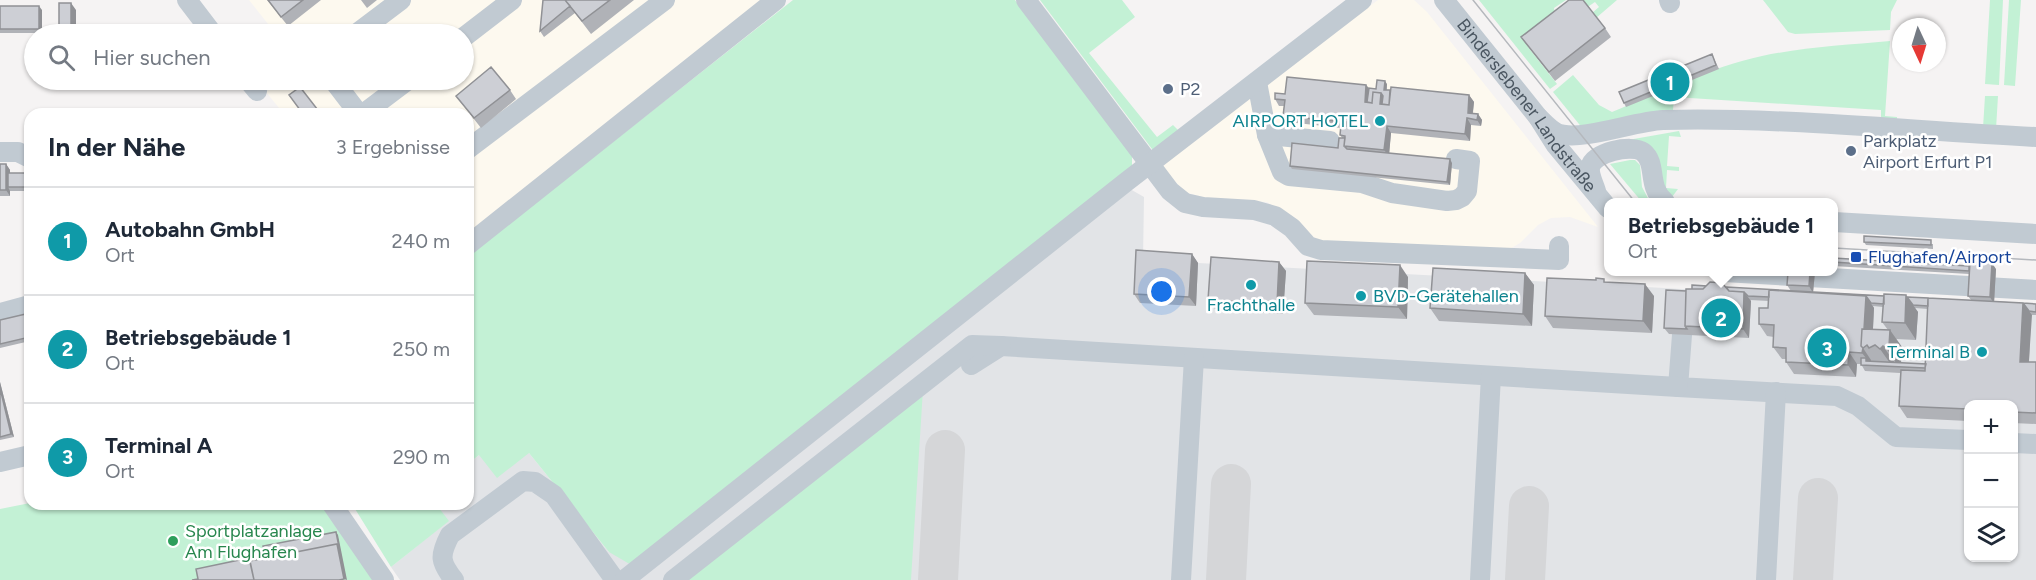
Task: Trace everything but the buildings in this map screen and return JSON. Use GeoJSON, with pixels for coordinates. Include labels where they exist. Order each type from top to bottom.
{"type":"FeatureCollection","features":[{"type":"Feature","properties":{"kind":"street"},"geometry":{"type":"LineString","coordinates":[[187,0],[205,24]]}},
{"type":"Feature","properties":{"kind":"street"},"geometry":{"type":"LineString","coordinates":[[369,24],[401,0]]}},
{"type":"Feature","properties":{"kind":"street"},"geometry":{"type":"LineString","coordinates":[[474,29],[512,0]]}},
{"type":"Feature","properties":{"kind":"street"},"geometry":{"type":"LineString","coordinates":[[474,144],[665,0]]}},
{"type":"Feature","properties":{"kind":"street"},"geometry":{"type":"LineString","coordinates":[[474,240],[776,0]]}},
{"type":"Feature","properties":{"kind":"street"},"geometry":{"type":"LineString","coordinates":[[1026,0],[1170,191],[1185,203],[1203,207],[1254,210],[1275,216],[1292,228],[1308,246],[1322,250],[1559,260],[1559,246]]}},
{"type":"Feature","properties":{"kind":"street"},"geometry":{"type":"LineString","coordinates":[[624,580],[1362,0]]}},
{"type":"Feature","properties":{"kind":"street","name":"Binderslebener Landstraße"},"geometry":{"type":"LineString","coordinates":[[1444,0],[1538,117],[1555,144],[1604,203]]}},
{"type":"Feature","properties":{"kind":"street"},"geometry":{"type":"LineString","coordinates":[[1257,82],[1267,135],[1282,172],[1290,176],[1362,183],[1392,193],[1447,201],[1456,200],[1467,191],[1470,161],[1456,159]]}},
{"type":"Feature","properties":{"kind":"street"},"geometry":{"type":"LineString","coordinates":[[341,90],[356,108]]}},
{"type":"Feature","properties":{"kind":"street"},"geometry":{"type":"LineString","coordinates":[[369,108],[394,90]]}},
{"type":"Feature","properties":{"kind":"street"},"geometry":{"type":"LineString","coordinates":[[1538,117],[1557,134],[1571,141],[1597,141],[1663,129],[1683,121],[1725,118],[2036,136]]}},
{"type":"Feature","properties":{"kind":"street"},"geometry":{"type":"LineString","coordinates":[[1267,135],[1330,141]]}},
{"type":"Feature","properties":{"kind":"street"},"geometry":{"type":"LineString","coordinates":[[1604,203],[1590,170],[1593,161],[1605,153],[1636,149],[1645,153],[1649,159],[1655,191],[1661,198]]}},
{"type":"Feature","properties":{"kind":"street"},"geometry":{"type":"LineString","coordinates":[[0,152],[18,152],[24,155]]}},
{"type":"Feature","properties":{"kind":"street"},"geometry":{"type":"LineString","coordinates":[[1838,222],[2036,234]]}},
{"type":"Feature","properties":{"kind":"street"},"geometry":{"type":"LineString","coordinates":[[1793,276],[2036,290]]}},
{"type":"Feature","properties":{"kind":"street"},"geometry":{"type":"LineString","coordinates":[[0,313],[24,307]]}},
{"type":"Feature","properties":{"kind":"street"},"geometry":{"type":"LineString","coordinates":[[1678,387],[1682,335]]}},
{"type":"Feature","properties":{"kind":"street"},"geometry":{"type":"LineString","coordinates":[[673,580],[972,345],[1837,396],[1858,406],[1896,437],[1964,440]]}},
{"type":"Feature","properties":{"kind":"street"},"geometry":{"type":"LineString","coordinates":[[971,365],[1001,346]]}},
{"type":"Feature","properties":{"kind":"street"},"geometry":{"type":"LineString","coordinates":[[1181,580],[1194,358]]}},
{"type":"Feature","properties":{"kind":"street"},"geometry":{"type":"LineString","coordinates":[[1480,580],[1491,376]]}},
{"type":"Feature","properties":{"kind":"street"},"geometry":{"type":"LineString","coordinates":[[1766,580],[1776,392]]}},
{"type":"Feature","properties":{"kind":"street"},"geometry":{"type":"LineString","coordinates":[[2018,442],[2036,444]]}},
{"type":"Feature","properties":{"kind":"street"},"geometry":{"type":"LineString","coordinates":[[0,462],[24,456]]}},
{"type":"Feature","properties":{"kind":"street"},"geometry":{"type":"LineString","coordinates":[[454,580],[442,566],[442,549],[450,535],[523,481],[536,482],[554,495],[615,580]]}},
{"type":"Feature","properties":{"kind":"street"},"geometry":{"type":"LineString","coordinates":[[336,510],[384,580]]}},
{"type":"Feature","properties":{"kind":"shaded area"},"geometry":{"type":"Polygon","coordinates":[[[249,0],[765,0],[474,229],[474,108],[279,108],[266,92],[269,90],[474,90],[474,24],[268,24],[249,0]]]}},
{"type":"Feature","properties":{"kind":"shaded area"},"geometry":{"type":"Polygon","coordinates":[[[1378,0],[1414,0],[1427,12],[1598,227],[1570,217],[1551,218],[1538,225],[1520,243],[1508,250],[1328,247],[1309,236],[1289,216],[1267,202],[1206,198],[1185,192],[1159,164],[1378,0]]]}},
{"type":"Feature","properties":{"kind":"shaded area"},"geometry":{"type":"Polygon","coordinates":[[[1130,189],[1144,197],[1143,260],[2036,308],[2036,580],[400,580],[391,567],[448,521],[440,510],[474,510],[474,459],[479,455],[529,453],[609,552],[1130,189]]]}},
{"type":"Feature","properties":{"kind":"green space"},"geometry":{"type":"Polygon","coordinates":[[[793,0],[1015,0],[1132,155],[1132,171],[633,566],[609,552],[529,453],[497,478],[479,455],[474,459],[474,251],[793,0]]]}},
{"type":"Feature","properties":{"kind":"green space"},"geometry":{"type":"Polygon","coordinates":[[[1040,0],[1122,0],[1135,17],[1089,53],[1157,137],[1173,125],[1181,133],[1155,153],[1040,0]]]}},
{"type":"Feature","properties":{"kind":"green space"},"geometry":{"type":"Polygon","coordinates":[[[1479,0],[1566,0],[1554,8],[1555,15],[1578,0],[1617,0],[1596,18],[1592,13],[1599,7],[1595,2],[1528,47],[1557,84],[1550,89],[1479,0]]]}},
{"type":"Feature","properties":{"kind":"green space"},"geometry":{"type":"Polygon","coordinates":[[[1763,0],[1897,0],[1891,12],[1890,30],[1795,34],[1788,32],[1763,0]]]}},
{"type":"Feature","properties":{"kind":"green space"},"geometry":{"type":"Polygon","coordinates":[[[1990,0],[2003,0],[1999,85],[1985,84],[1990,0]]]}},
{"type":"Feature","properties":{"kind":"green space"},"geometry":{"type":"Polygon","coordinates":[[[2009,0],[2021,0],[2015,86],[2004,85],[2009,0]]]}},
{"type":"Feature","properties":{"kind":"green space"},"geometry":{"type":"Polygon","coordinates":[[[1890,41],[1885,116],[1897,117],[1897,121],[1881,122],[1881,110],[1674,97],[1673,110],[1583,129],[1553,92],[1573,75],[1599,105],[1612,112],[1686,81],[1762,56],[1794,50],[1890,41]]]}},
{"type":"Feature","properties":{"kind":"green space"},"geometry":{"type":"Polygon","coordinates":[[[1985,96],[1998,96],[1996,129],[1983,128],[1985,96]]]}},
{"type":"Feature","properties":{"kind":"green space"},"geometry":{"type":"Polygon","coordinates":[[[1679,131],[1681,137],[1669,136],[1667,166],[1679,167],[1679,171],[1667,170],[1666,188],[1678,189],[1672,197],[1628,140],[1679,131]]]}},
{"type":"Feature","properties":{"kind":"green space"},"geometry":{"type":"Polygon","coordinates":[[[1635,160],[1640,165],[1642,187],[1648,198],[1639,198],[1610,164],[1635,160]]]}},
{"type":"Feature","properties":{"kind":"green space"},"geometry":{"type":"Polygon","coordinates":[[[923,389],[911,580],[682,580],[923,389]]]}},
{"type":"Feature","properties":{"kind":"green space","name":"Sportplatzanlage Am Flughafen"},"geometry":{"type":"Polygon","coordinates":[[[24,504],[24,510],[325,510],[375,580],[0,580],[0,509],[24,504]]]}},
{"type":"Feature","properties":{"kind":"green space"},"geometry":{"type":"Polygon","coordinates":[[[356,510],[441,510],[449,521],[391,567],[356,510]]]}},
{"type":"Feature","properties":{"kind":"taxiway"},"geometry":{"type":"LineString","coordinates":[[938,580],[945,450]]}},
{"type":"Feature","properties":{"kind":"taxiway"},"geometry":{"type":"LineString","coordinates":[[1226,580],[1231,484]]}},
{"type":"Feature","properties":{"kind":"taxiway"},"geometry":{"type":"LineString","coordinates":[[1813,580],[1818,498]]}},
{"type":"Feature","properties":{"kind":"taxiway"},"geometry":{"type":"LineString","coordinates":[[1525,580],[1529,506]]}},
{"type":"Feature","properties":{"kind":"tram line"},"geometry":{"type":"LineString","coordinates":[[1473,0],[1632,198]]}},
{"type":"Feature","properties":{"kind":"tram line"},"geometry":{"type":"LineString","coordinates":[[1838,248],[2036,260]]}},
{"type":"Feature","properties":{"kind":"place","name":"Autobahn GmbH"},"geometry":{"type":"Point","coordinates":[1670,82]}},
{"type":"Feature","properties":{"kind":"place","name":"P2"},"geometry":{"type":"Point","coordinates":[1168,89]}},
{"type":"Feature","properties":{"kind":"place","name":"AIRPORT HOTEL"},"geometry":{"type":"Point","coordinates":[1380,121]}},
{"type":"Feature","properties":{"kind":"place","name":"Parkplatz Airport Erfurt P1"},"geometry":{"type":"Point","coordinates":[1851,151]}},
{"type":"Feature","properties":{"kind":"place","name":"Flughafen/Airport"},"geometry":{"type":"Point","coordinates":[1856,257]}},
{"type":"Feature","properties":{"kind":"place","name":"Frachthalle"},"geometry":{"type":"Point","coordinates":[1251,285]}},
{"type":"Feature","properties":{"kind":"place","name":"BVD-Gerätehallen"},"geometry":{"type":"Point","coordinates":[1361,296]}},
{"type":"Feature","properties":{"kind":"place","name":"Betriebsgebäude 1"},"geometry":{"type":"Point","coordinates":[1721,318]}},
{"type":"Feature","properties":{"kind":"place","name":"Terminal A"},"geometry":{"type":"Point","coordinates":[1827,348]}},
{"type":"Feature","properties":{"kind":"place","name":"Terminal B"},"geometry":{"type":"Point","coordinates":[1982,352]}},
{"type":"Feature","properties":{"kind":"place","name":"Sportplatzanlage Am Flughafen"},"geometry":{"type":"Point","coordinates":[173,541]}}]}
